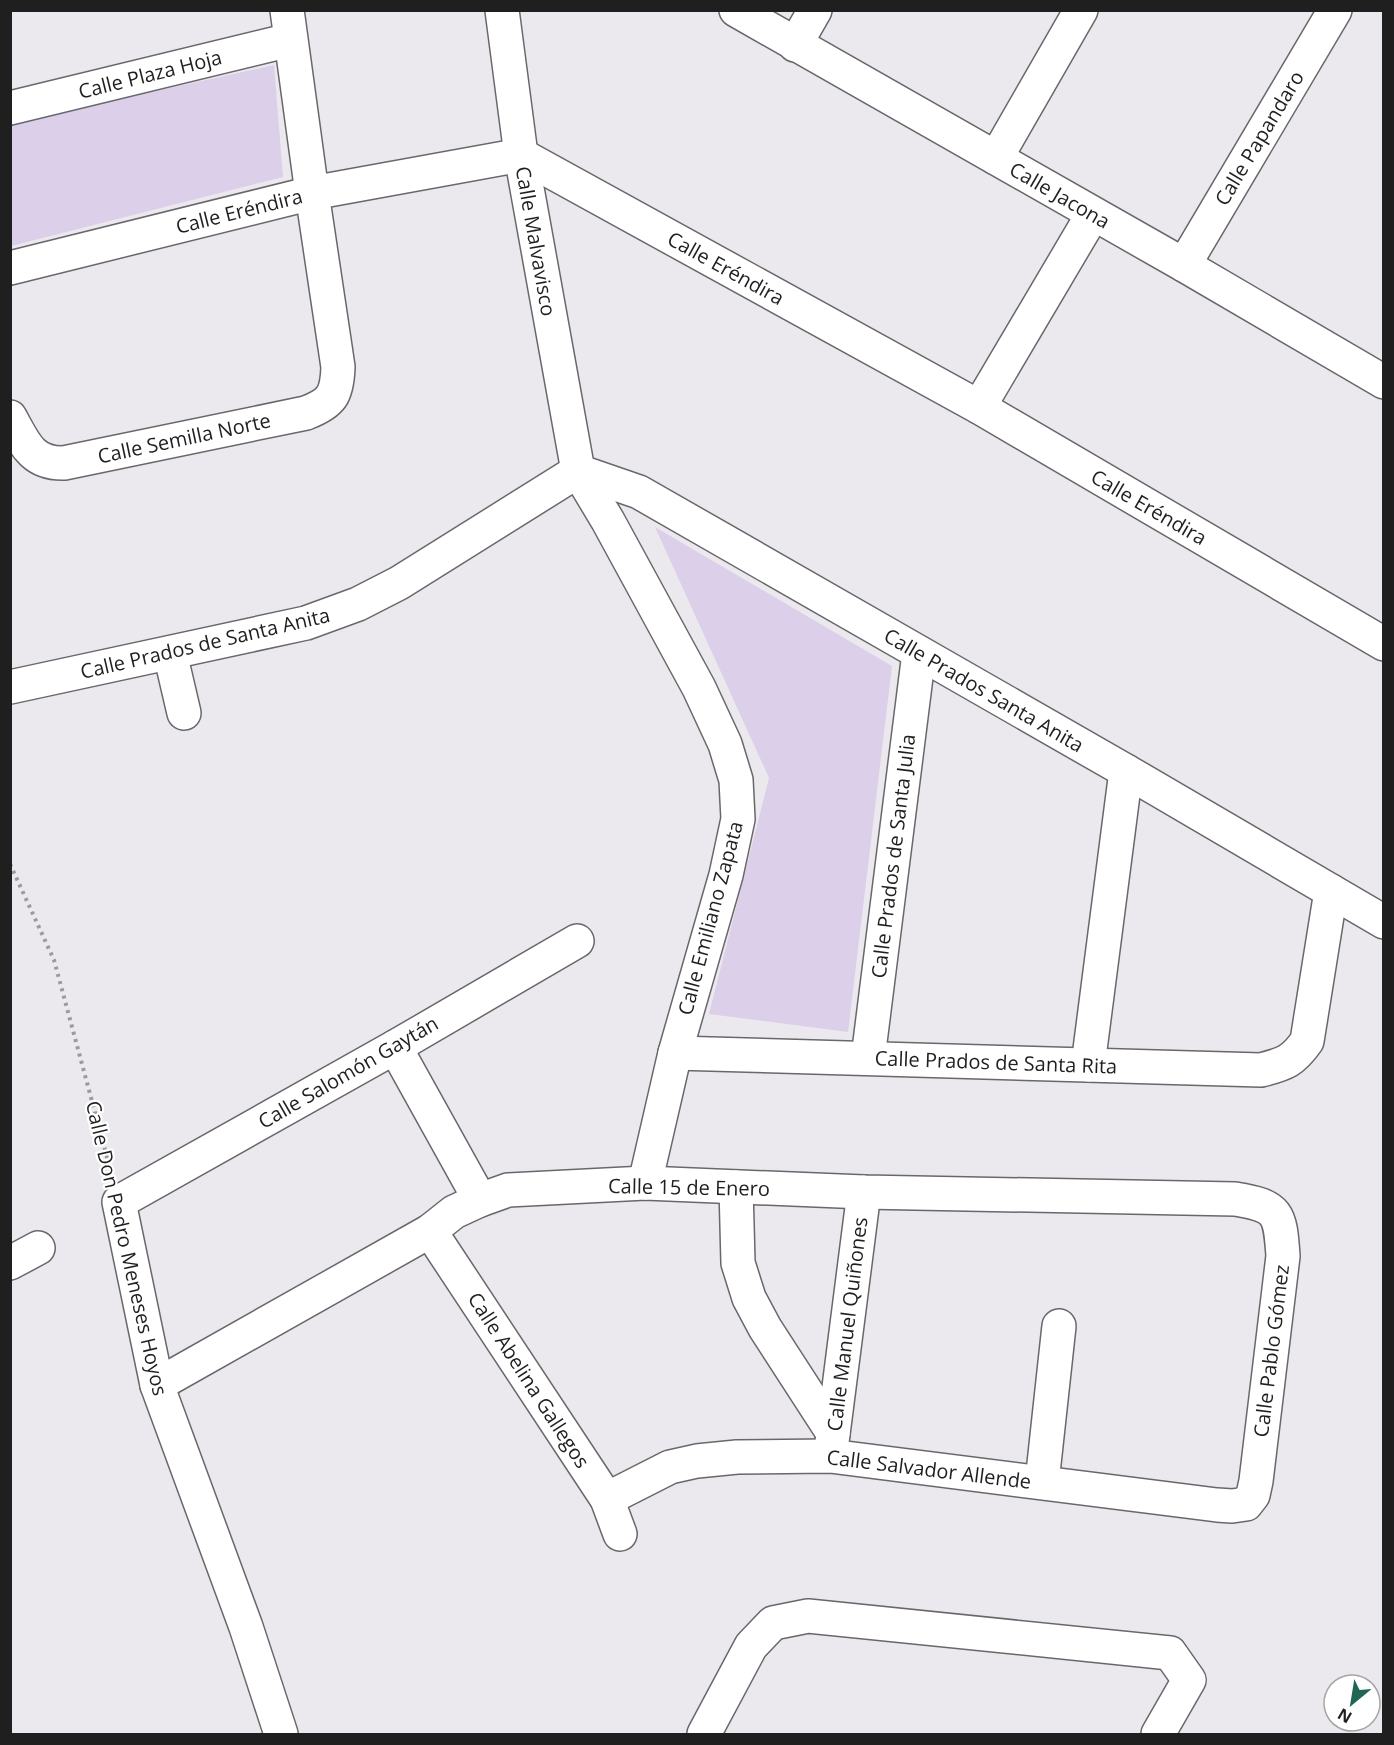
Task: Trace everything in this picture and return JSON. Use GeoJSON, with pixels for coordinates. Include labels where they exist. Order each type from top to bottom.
{"type":"FeatureCollection","features":[{"type":"Feature","properties":{"kind":"street","name":"Calle Malvavisco"},"geometry":{"type":"LineString","coordinates":[[502,10],[521,154],[578,471]]}},
{"type":"Feature","properties":{"kind":"street","name":"Calle Jacona"},"geometry":{"type":"LineString","coordinates":[[736,10],[1382,377]]}},
{"type":"Feature","properties":{"kind":"street"},"geometry":{"type":"LineString","coordinates":[[795,45],[814,10]]}},
{"type":"Feature","properties":{"kind":"street"},"geometry":{"type":"LineString","coordinates":[[996,158],[1081,10]]}},
{"type":"Feature","properties":{"kind":"street","name":"Calle Papandaro"},"geometry":{"type":"LineString","coordinates":[[1184,266],[1335,10]]}},
{"type":"Feature","properties":{"kind":"street"},"geometry":{"type":"LineString","coordinates":[[288,25],[312,193]]}},
{"type":"Feature","properties":{"kind":"street","name":"Calle Plaza Hoja"},"geometry":{"type":"LineString","coordinates":[[10,108],[288,25]]}},
{"type":"Feature","properties":{"kind":"street","name":"Calle Eréndira"},"geometry":{"type":"LineString","coordinates":[[10,268],[312,193],[521,154],[979,407],[1383,644]]}},
{"type":"Feature","properties":{"kind":"street","name":"Calle Semilla Norte"},"geometry":{"type":"LineString","coordinates":[[10,417],[24,442],[34,454],[43,461],[64,463],[306,413],[320,408],[331,398],[338,386],[338,367],[312,193]]}},
{"type":"Feature","properties":{"kind":"street"},"geometry":{"type":"LineString","coordinates":[[979,407],[1093,214]]}},
{"type":"Feature","properties":{"kind":"street","name":"Calle Prados Santa Anita"},"geometry":{"type":"LineString","coordinates":[[578,471],[639,492],[1126,771],[1383,922]]}},
{"type":"Feature","properties":{"kind":"street","name":"Calle Prados de Santa Anita"},"geometry":{"type":"LineString","coordinates":[[10,687],[306,623],[358,604],[399,583],[578,471]]}},
{"type":"Feature","properties":{"kind":"street","name":"Calle Emiliano Zapata"},"geometry":{"type":"LineString","coordinates":[[578,471],[608,521],[699,688],[725,744],[736,780],[738,819],[726,875],[675,1053],[645,1183]]}},
{"type":"Feature","properties":{"kind":"street"},"geometry":{"type":"LineString","coordinates":[[170,653],[184,713]]}},
{"type":"Feature","properties":{"kind":"street","name":"Calle Prados de Santa Julia"},"geometry":{"type":"LineString","coordinates":[[868,1058],[919,653]]}},
{"type":"Feature","properties":{"kind":"street"},"geometry":{"type":"LineString","coordinates":[[1088,1065],[1126,771]]}},
{"type":"Feature","properties":{"kind":"street","name":"Calle Prados de Santa Rita"},"geometry":{"type":"LineString","coordinates":[[675,1053],[1261,1070],[1283,1065],[1297,1055],[1307,1041],[1331,891]]}},
{"type":"Feature","properties":{"kind":"street","name":"Calle Salomón Gaytán"},"geometry":{"type":"LineString","coordinates":[[119,1202],[395,1047],[577,941]]}},
{"type":"Feature","properties":{"kind":"street"},"geometry":{"type":"LineString","coordinates":[[395,1047],[480,1200]]}},
{"type":"Feature","properties":{"kind":"street","name":"Calle 15 de Enero"},"geometry":{"type":"LineString","coordinates":[[157,1385],[430,1231],[454,1212],[508,1190],[645,1183],[864,1192],[1235,1199],[1253,1202],[1271,1209]]}},
{"type":"Feature","properties":{"kind":"street"},"geometry":{"type":"LineString","coordinates":[[736,1186],[738,1263],[749,1298],[831,1444]]}},
{"type":"Feature","properties":{"kind":"street","name":"Calle Manuel Quiñones"},"geometry":{"type":"LineString","coordinates":[[831,1444],[864,1192]]}},
{"type":"Feature","properties":{"kind":"street","name":"Calle Don Pedro Meneses Hoyos"},"geometry":{"type":"LineString","coordinates":[[119,1202],[157,1385],[246,1627],[281,1734]]}},
{"type":"Feature","properties":{"kind":"street","name":"Calle Pablo Gómez"},"geometry":{"type":"LineString","coordinates":[[1253,1495],[1282,1256],[1280,1224],[1271,1209]]}},
{"type":"Feature","properties":{"kind":"street","name":"Calle Abelina Gallegos"},"geometry":{"type":"LineString","coordinates":[[430,1231],[607,1498],[620,1534]]}},
{"type":"Feature","properties":{"kind":"street"},"geometry":{"type":"LineString","coordinates":[[1042,1482],[1059,1326]]}},
{"type":"Feature","properties":{"kind":"street","name":"Calle Salvador Allende"},"geometry":{"type":"LineString","coordinates":[[607,1498],[670,1467],[697,1461],[831,1444],[1042,1482],[1232,1506],[1246,1504],[1253,1495]]}},
{"type":"Feature","properties":{"kind":"street"},"geometry":{"type":"LineString","coordinates":[[704,1734],[751,1646],[773,1623],[808,1616],[1170,1653],[1189,1680],[1158,1734]]}},
{"type":"Feature","properties":{"kind":"path","name":"Calle Don Pedro Meneses Hoyos"},"geometry":{"type":"LineString","coordinates":[[10,864],[54,960],[119,1202]]}},
{"type":"Feature","properties":{"kind":"shaded area"},"geometry":{"type":"Polygon","coordinates":[[[274,65],[283,177],[11,246],[11,123],[274,65]]]}},
{"type":"Feature","properties":{"kind":"shaded area"},"geometry":{"type":"Polygon","coordinates":[[[655,527],[892,666],[848,1032],[709,1014],[769,778],[655,527]]]}}]}
